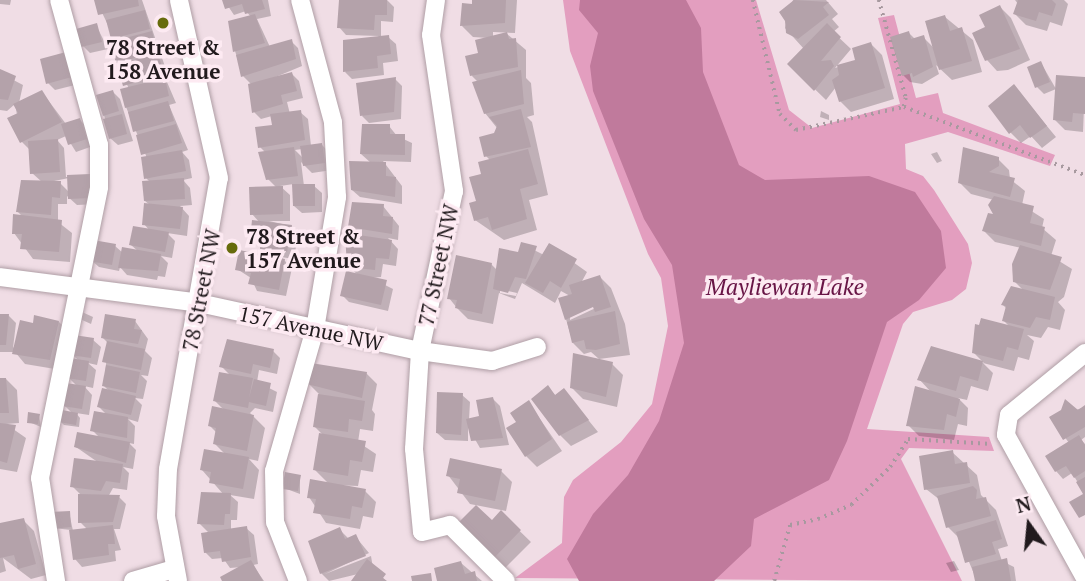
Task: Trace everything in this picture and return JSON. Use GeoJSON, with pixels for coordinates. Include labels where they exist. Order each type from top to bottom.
{"type":"FeatureCollection","features":[{"type":"Feature","properties":{"kind":"street"},"geometry":{"type":"LineString","coordinates":[[56,581],[40,478],[99,187],[99,145],[59,0]]}},
{"type":"Feature","properties":{"kind":"street","name":"78 Street NW"},"geometry":{"type":"LineString","coordinates":[[176,575],[166,516],[167,470],[199,303],[219,178],[179,0]]}},
{"type":"Feature","properties":{"kind":"street"},"geometry":{"type":"LineString","coordinates":[[298,581],[286,560],[275,522],[274,471],[314,329],[337,197],[333,122],[300,0]]}},
{"type":"Feature","properties":{"kind":"street","name":"77 Street NW"},"geometry":{"type":"LineString","coordinates":[[436,0],[431,35],[454,191],[420,351],[414,449],[422,532],[450,525],[506,581]]}},
{"type":"Feature","properties":{"kind":"street","name":"157 Avenue NW"},"geometry":{"type":"LineString","coordinates":[[0,277],[199,303],[420,351],[492,361],[537,347]]}},
{"type":"Feature","properties":{"kind":"street"},"geometry":{"type":"LineString","coordinates":[[1085,353],[1009,415],[1006,435],[1085,578]]}},
{"type":"Feature","properties":{"kind":"street"},"geometry":{"type":"LineString","coordinates":[[133,581],[176,575]]}},
{"type":"Feature","properties":{"kind":"path"},"geometry":{"type":"LineString","coordinates":[[753,0],[780,114],[789,127],[809,131],[904,107],[1085,175]]}},
{"type":"Feature","properties":{"kind":"path"},"geometry":{"type":"LineString","coordinates":[[879,0],[906,98],[904,107]]}},
{"type":"Feature","properties":{"kind":"path"},"geometry":{"type":"LineString","coordinates":[[774,581],[790,525],[818,520],[851,505],[890,467],[908,439],[1011,445]]}},
{"type":"Feature","properties":{"kind":"shaded area","name":"Mayliewan Lake"},"geometry":{"type":"Polygon","coordinates":[[[563,0],[756,0],[789,110],[812,128],[900,104],[878,18],[894,15],[916,98],[938,93],[943,113],[1055,155],[1050,166],[948,132],[905,144],[906,169],[923,176],[934,190],[968,244],[972,263],[966,289],[952,300],[913,312],[903,324],[867,429],[989,437],[994,451],[909,448],[901,459],[962,581],[515,578],[562,543],[564,497],[573,480],[621,442],[652,404],[668,326],[661,278],[648,254],[570,51],[563,0]]]}},
{"type":"Feature","properties":{"kind":"water","name":"Mayliewan Lake"},"geometry":{"type":"Polygon","coordinates":[[[580,0],[686,0],[701,28],[703,72],[739,165],[765,180],[869,176],[915,192],[941,231],[946,268],[919,300],[887,322],[847,441],[829,480],[754,519],[751,546],[714,581],[579,581],[567,559],[593,514],[628,475],[659,421],[684,343],[672,265],[644,219],[593,91],[590,66],[598,33],[579,10],[580,0]]]}},
{"type":"Feature","properties":{"kind":"building"},"geometry":{"type":"Polygon","coordinates":[[[94,0],[138,0],[139,6],[98,15],[94,0]]]}},
{"type":"Feature","properties":{"kind":"building"},"geometry":{"type":"Polygon","coordinates":[[[222,0],[262,0],[265,9],[245,14],[242,4],[225,9],[222,0]]]}},
{"type":"Feature","properties":{"kind":"building"},"geometry":{"type":"Polygon","coordinates":[[[339,0],[387,0],[387,15],[375,15],[374,30],[337,28],[339,0]]]}},
{"type":"Feature","properties":{"kind":"building"},"geometry":{"type":"Polygon","coordinates":[[[472,0],[506,0],[505,23],[460,26],[462,3],[472,4],[472,0]]]}},
{"type":"Feature","properties":{"kind":"building"},"geometry":{"type":"Polygon","coordinates":[[[794,0],[829,2],[823,7],[829,15],[798,39],[786,33],[785,21],[779,12],[794,0]]]}},
{"type":"Feature","properties":{"kind":"building"},"geometry":{"type":"Polygon","coordinates":[[[1018,0],[1052,0],[1056,4],[1052,16],[1039,12],[1036,21],[1013,14],[1018,0]]]}},
{"type":"Feature","properties":{"kind":"building"},"geometry":{"type":"Polygon","coordinates":[[[1000,5],[1020,49],[985,61],[972,33],[985,27],[979,15],[1000,5]]]}},
{"type":"Feature","properties":{"kind":"building"},"geometry":{"type":"Polygon","coordinates":[[[145,10],[150,29],[111,39],[106,20],[145,10]]]}},
{"type":"Feature","properties":{"kind":"building"},"geometry":{"type":"Polygon","coordinates":[[[255,14],[265,43],[233,52],[228,21],[255,14]]]}},
{"type":"Feature","properties":{"kind":"building"},"geometry":{"type":"Polygon","coordinates":[[[945,15],[950,31],[962,27],[972,61],[939,70],[925,21],[945,15]]]}},
{"type":"Feature","properties":{"kind":"building"},"geometry":{"type":"Polygon","coordinates":[[[97,23],[102,42],[81,47],[76,29],[97,23]]]}},
{"type":"Feature","properties":{"kind":"building"},"geometry":{"type":"Polygon","coordinates":[[[827,23],[841,37],[821,61],[831,60],[834,66],[814,91],[787,64],[827,23]]]}},
{"type":"Feature","properties":{"kind":"building"},"geometry":{"type":"Polygon","coordinates":[[[152,31],[157,52],[116,63],[110,42],[152,31]]]}},
{"type":"Feature","properties":{"kind":"building"},"geometry":{"type":"Polygon","coordinates":[[[909,31],[911,39],[924,35],[933,67],[913,77],[912,73],[902,76],[890,37],[909,31]]]}},
{"type":"Feature","properties":{"kind":"building"},"geometry":{"type":"Polygon","coordinates":[[[507,32],[509,39],[516,38],[518,67],[470,76],[465,56],[478,53],[475,40],[507,32]]]}},
{"type":"Feature","properties":{"kind":"building"},"geometry":{"type":"Polygon","coordinates":[[[389,35],[391,54],[377,56],[378,68],[343,72],[343,40],[389,35]]]}},
{"type":"Feature","properties":{"kind":"building"},"geometry":{"type":"Polygon","coordinates":[[[292,39],[296,59],[241,77],[236,55],[292,39]]]}},
{"type":"Feature","properties":{"kind":"building"},"geometry":{"type":"Polygon","coordinates":[[[871,42],[885,88],[839,102],[832,80],[839,75],[837,65],[855,60],[852,48],[871,42]]]}},
{"type":"Feature","properties":{"kind":"building"},"geometry":{"type":"Polygon","coordinates":[[[66,52],[72,77],[46,84],[40,59],[66,52]]]}},
{"type":"Feature","properties":{"kind":"building"},"geometry":{"type":"Polygon","coordinates":[[[158,53],[164,74],[123,86],[117,65],[158,53]]]}},
{"type":"Feature","properties":{"kind":"building"},"geometry":{"type":"Polygon","coordinates":[[[1041,61],[1050,82],[1035,88],[1027,67],[1041,61]]]}},
{"type":"Feature","properties":{"kind":"building"},"geometry":{"type":"Polygon","coordinates":[[[0,69],[16,76],[8,100],[0,99],[0,69]]]}},
{"type":"Feature","properties":{"kind":"building"},"geometry":{"type":"Polygon","coordinates":[[[521,70],[524,104],[484,114],[472,82],[521,70]]]}},
{"type":"Feature","properties":{"kind":"building"},"geometry":{"type":"Polygon","coordinates":[[[292,72],[297,91],[281,95],[283,104],[252,113],[248,84],[292,72]]]}},
{"type":"Feature","properties":{"kind":"building"},"geometry":{"type":"Polygon","coordinates":[[[1056,75],[1085,77],[1085,114],[1073,113],[1072,122],[1053,120],[1056,75]]]}},
{"type":"Feature","properties":{"kind":"building"},"geometry":{"type":"Polygon","coordinates":[[[396,77],[394,112],[360,116],[356,83],[396,77]]]}},
{"type":"Feature","properties":{"kind":"building"},"geometry":{"type":"Polygon","coordinates":[[[165,78],[169,96],[125,108],[120,89],[165,78]]]}},
{"type":"Feature","properties":{"kind":"building"},"geometry":{"type":"Polygon","coordinates":[[[1014,84],[1047,126],[1030,138],[1020,125],[1009,134],[988,106],[1014,84]]]}},
{"type":"Feature","properties":{"kind":"building"},"geometry":{"type":"Polygon","coordinates":[[[42,90],[62,122],[20,143],[7,118],[18,113],[13,104],[42,90]]]}},
{"type":"Feature","properties":{"kind":"building"},"geometry":{"type":"Polygon","coordinates":[[[113,90],[119,111],[103,116],[96,95],[113,90]]]}},
{"type":"Feature","properties":{"kind":"building"},"geometry":{"type":"Polygon","coordinates":[[[168,101],[174,121],[133,132],[128,112],[168,101]]]}},
{"type":"Feature","properties":{"kind":"building"},"geometry":{"type":"Polygon","coordinates":[[[521,109],[531,147],[484,157],[479,137],[494,133],[497,126],[489,117],[521,109]]]}},
{"type":"Feature","properties":{"kind":"building"},"geometry":{"type":"Polygon","coordinates":[[[301,110],[305,140],[258,148],[255,127],[272,125],[270,114],[301,110]]]}},
{"type":"Feature","properties":{"kind":"building"},"geometry":{"type":"Polygon","coordinates":[[[122,114],[127,134],[109,139],[103,119],[122,114]]]}},
{"type":"Feature","properties":{"kind":"building"},"geometry":{"type":"Polygon","coordinates":[[[80,118],[87,139],[68,145],[61,124],[80,118]]]}},
{"type":"Feature","properties":{"kind":"building"},"geometry":{"type":"Polygon","coordinates":[[[176,124],[182,143],[141,155],[136,135],[176,124]]]}},
{"type":"Feature","properties":{"kind":"building"},"geometry":{"type":"Polygon","coordinates":[[[362,124],[390,124],[390,134],[405,134],[405,155],[360,154],[362,124]]]}},
{"type":"Feature","properties":{"kind":"building"},"geometry":{"type":"Polygon","coordinates":[[[58,139],[60,172],[30,174],[28,141],[58,139]]]}},
{"type":"Feature","properties":{"kind":"building"},"geometry":{"type":"Polygon","coordinates":[[[322,143],[325,163],[303,166],[300,146],[322,143]]]}},
{"type":"Feature","properties":{"kind":"building"},"geometry":{"type":"Polygon","coordinates":[[[294,147],[298,176],[266,180],[258,152],[294,147]]]}},
{"type":"Feature","properties":{"kind":"building"},"geometry":{"type":"Polygon","coordinates":[[[963,147],[999,157],[999,166],[989,172],[1015,178],[1010,197],[958,183],[963,147]]]}},
{"type":"Feature","properties":{"kind":"building"},"geometry":{"type":"Polygon","coordinates":[[[528,149],[538,184],[520,189],[527,219],[492,230],[488,217],[474,221],[469,203],[476,201],[469,177],[481,174],[478,162],[528,149]]]}},
{"type":"Feature","properties":{"kind":"building"},"geometry":{"type":"Polygon","coordinates":[[[182,150],[186,171],[144,179],[141,157],[182,150]]]}},
{"type":"Feature","properties":{"kind":"building"},"geometry":{"type":"Polygon","coordinates":[[[349,161],[386,162],[386,176],[396,177],[395,197],[351,190],[349,161]]]}},
{"type":"Feature","properties":{"kind":"building"},"geometry":{"type":"Polygon","coordinates":[[[90,174],[91,198],[68,199],[67,175],[90,174]]]}},
{"type":"Feature","properties":{"kind":"building"},"geometry":{"type":"Polygon","coordinates":[[[184,178],[185,199],[144,201],[142,181],[184,178]]]}},
{"type":"Feature","properties":{"kind":"building"},"geometry":{"type":"Polygon","coordinates":[[[21,180],[61,181],[60,198],[52,197],[51,215],[16,212],[21,180]]]}},
{"type":"Feature","properties":{"kind":"building"},"geometry":{"type":"Polygon","coordinates":[[[292,184],[315,184],[315,206],[293,206],[292,184]]]}},
{"type":"Feature","properties":{"kind":"building"},"geometry":{"type":"Polygon","coordinates":[[[283,186],[283,214],[250,215],[249,187],[283,186]]]}},
{"type":"Feature","properties":{"kind":"building"},"geometry":{"type":"Polygon","coordinates":[[[994,196],[1034,206],[1030,223],[1045,227],[1041,246],[982,231],[988,213],[993,214],[988,205],[994,196]]]}},
{"type":"Feature","properties":{"kind":"building"},"geometry":{"type":"Polygon","coordinates":[[[352,202],[384,204],[383,216],[393,217],[392,234],[348,227],[352,202]]]}},
{"type":"Feature","properties":{"kind":"building"},"geometry":{"type":"Polygon","coordinates":[[[144,203],[183,207],[180,229],[142,225],[144,203]]]}},
{"type":"Feature","properties":{"kind":"building"},"geometry":{"type":"Polygon","coordinates":[[[13,214],[62,220],[59,252],[20,249],[22,234],[12,234],[13,214]]]}},
{"type":"Feature","properties":{"kind":"building"},"geometry":{"type":"Polygon","coordinates":[[[252,220],[292,225],[287,252],[260,249],[261,241],[250,239],[252,220]]]}},
{"type":"Feature","properties":{"kind":"building"},"geometry":{"type":"Polygon","coordinates":[[[133,226],[169,232],[165,252],[129,245],[133,226]]]}},
{"type":"Feature","properties":{"kind":"building"},"geometry":{"type":"Polygon","coordinates":[[[345,233],[392,240],[389,259],[376,258],[375,270],[347,267],[345,233]]]}},
{"type":"Feature","properties":{"kind":"building"},"geometry":{"type":"Polygon","coordinates":[[[93,240],[116,244],[112,265],[89,261],[93,240]]]}},
{"type":"Feature","properties":{"kind":"building"},"geometry":{"type":"Polygon","coordinates":[[[521,242],[537,246],[526,279],[515,277],[508,293],[493,289],[499,248],[518,252],[521,242]]]}},
{"type":"Feature","properties":{"kind":"building"},"geometry":{"type":"Polygon","coordinates":[[[549,243],[577,259],[561,288],[550,281],[543,293],[525,283],[549,243]]]}},
{"type":"Feature","properties":{"kind":"building"},"geometry":{"type":"Polygon","coordinates":[[[1020,245],[1062,257],[1050,290],[1013,282],[1012,264],[1020,245]]]}},
{"type":"Feature","properties":{"kind":"building"},"geometry":{"type":"Polygon","coordinates":[[[122,247],[161,254],[158,271],[118,268],[122,247]]]}},
{"type":"Feature","properties":{"kind":"building"},"geometry":{"type":"Polygon","coordinates":[[[239,250],[285,259],[279,290],[248,284],[251,273],[235,270],[239,250]]]}},
{"type":"Feature","properties":{"kind":"building"},"geometry":{"type":"Polygon","coordinates":[[[456,255],[492,263],[482,314],[455,308],[457,300],[447,299],[456,255]]]}},
{"type":"Feature","properties":{"kind":"building"},"geometry":{"type":"Polygon","coordinates":[[[346,271],[387,280],[381,305],[340,296],[346,271]]]}},
{"type":"Feature","properties":{"kind":"building"},"geometry":{"type":"Polygon","coordinates":[[[600,275],[611,307],[595,312],[593,307],[565,320],[558,298],[572,294],[569,285],[600,275]]]}},
{"type":"Feature","properties":{"kind":"building"},"geometry":{"type":"Polygon","coordinates":[[[1011,286],[1055,297],[1050,320],[1036,317],[1030,328],[1002,321],[1006,306],[1001,305],[1011,286]]]}},
{"type":"Feature","properties":{"kind":"building"},"geometry":{"type":"Polygon","coordinates":[[[615,311],[620,344],[596,350],[586,349],[584,340],[572,343],[567,322],[615,311]]]}},
{"type":"Feature","properties":{"kind":"building"},"geometry":{"type":"Polygon","coordinates":[[[0,314],[9,314],[6,345],[0,345],[0,314]]]}},
{"type":"Feature","properties":{"kind":"building"},"geometry":{"type":"Polygon","coordinates":[[[105,314],[136,319],[134,329],[142,330],[138,344],[101,338],[105,314]]]}},
{"type":"Feature","properties":{"kind":"building"},"geometry":{"type":"Polygon","coordinates":[[[34,315],[59,321],[50,360],[12,354],[20,320],[33,323],[34,315]]]}},
{"type":"Feature","properties":{"kind":"building"},"geometry":{"type":"Polygon","coordinates":[[[981,318],[1024,329],[1018,350],[1007,347],[1003,361],[972,353],[975,324],[979,325],[981,318]]]}},
{"type":"Feature","properties":{"kind":"building"},"geometry":{"type":"Polygon","coordinates":[[[74,335],[94,338],[91,358],[70,355],[74,335]]]}},
{"type":"Feature","properties":{"kind":"building"},"geometry":{"type":"Polygon","coordinates":[[[227,339],[274,349],[270,368],[253,364],[251,374],[219,367],[227,339]]]}},
{"type":"Feature","properties":{"kind":"building"},"geometry":{"type":"Polygon","coordinates":[[[107,341],[145,349],[141,370],[102,362],[107,341]]]}},
{"type":"Feature","properties":{"kind":"building"},"geometry":{"type":"Polygon","coordinates":[[[931,346],[983,361],[978,381],[960,376],[956,391],[917,380],[931,346]]]}},
{"type":"Feature","properties":{"kind":"building"},"geometry":{"type":"Polygon","coordinates":[[[573,353],[613,362],[606,397],[570,388],[573,353]]]}},
{"type":"Feature","properties":{"kind":"building"},"geometry":{"type":"Polygon","coordinates":[[[70,358],[89,361],[86,381],[66,378],[70,358]]]}},
{"type":"Feature","properties":{"kind":"building"},"geometry":{"type":"Polygon","coordinates":[[[311,363],[367,372],[362,398],[307,384],[311,363]]]}},
{"type":"Feature","properties":{"kind":"building"},"geometry":{"type":"Polygon","coordinates":[[[106,365],[140,372],[136,393],[102,386],[106,365]]]}},
{"type":"Feature","properties":{"kind":"building"},"geometry":{"type":"Polygon","coordinates":[[[219,372],[253,378],[249,398],[254,379],[271,383],[266,406],[249,402],[248,408],[213,401],[219,372]]]}},
{"type":"Feature","properties":{"kind":"building"},"geometry":{"type":"Polygon","coordinates":[[[0,378],[6,378],[9,413],[0,413],[0,378]]]}},
{"type":"Feature","properties":{"kind":"building"},"geometry":{"type":"Polygon","coordinates":[[[66,383],[86,386],[82,409],[62,406],[66,383]]]}},
{"type":"Feature","properties":{"kind":"building"},"geometry":{"type":"Polygon","coordinates":[[[548,385],[555,395],[564,388],[589,420],[559,436],[531,399],[548,385]]]}},
{"type":"Feature","properties":{"kind":"building"},"geometry":{"type":"Polygon","coordinates":[[[915,386],[960,399],[956,417],[947,414],[944,430],[906,426],[915,386]]]}},
{"type":"Feature","properties":{"kind":"building"},"geometry":{"type":"Polygon","coordinates":[[[102,388],[136,396],[131,415],[97,407],[102,388]]]}},
{"type":"Feature","properties":{"kind":"building"},"geometry":{"type":"Polygon","coordinates":[[[437,392],[463,393],[461,435],[436,433],[437,392]]]}},
{"type":"Feature","properties":{"kind":"building"},"geometry":{"type":"Polygon","coordinates":[[[318,394],[365,401],[362,421],[349,419],[348,432],[313,427],[318,394]]]}},
{"type":"Feature","properties":{"kind":"building"},"geometry":{"type":"Polygon","coordinates":[[[493,397],[503,438],[471,441],[466,419],[479,416],[476,400],[493,397]]]}},
{"type":"Feature","properties":{"kind":"building"},"geometry":{"type":"Polygon","coordinates":[[[1065,399],[1078,410],[1085,405],[1085,427],[1063,440],[1049,417],[1061,410],[1065,399]]]}},
{"type":"Feature","properties":{"kind":"building"},"geometry":{"type":"Polygon","coordinates":[[[529,400],[552,439],[525,457],[506,428],[516,422],[510,413],[529,400]]]}},
{"type":"Feature","properties":{"kind":"building"},"geometry":{"type":"Polygon","coordinates":[[[212,406],[254,415],[247,451],[213,444],[216,428],[208,426],[212,406]]]}},
{"type":"Feature","properties":{"kind":"building"},"geometry":{"type":"Polygon","coordinates":[[[62,410],[78,413],[76,425],[59,422],[62,410]]]}},
{"type":"Feature","properties":{"kind":"building"},"geometry":{"type":"Polygon","coordinates":[[[94,411],[128,417],[127,438],[90,431],[94,411]]]}},
{"type":"Feature","properties":{"kind":"building"},"geometry":{"type":"Polygon","coordinates":[[[28,412],[40,414],[38,424],[27,423],[28,412]]]}},
{"type":"Feature","properties":{"kind":"building"},"geometry":{"type":"Polygon","coordinates":[[[0,423],[16,425],[7,463],[0,461],[0,423]]]}},
{"type":"Feature","properties":{"kind":"building"},"geometry":{"type":"Polygon","coordinates":[[[77,432],[130,442],[126,463],[74,447],[77,432]]]}},
{"type":"Feature","properties":{"kind":"building"},"geometry":{"type":"Polygon","coordinates":[[[319,433],[366,441],[362,462],[350,460],[348,476],[313,470],[319,433]]]}},
{"type":"Feature","properties":{"kind":"building"},"geometry":{"type":"Polygon","coordinates":[[[1079,435],[1085,445],[1085,471],[1074,478],[1066,466],[1055,472],[1045,456],[1079,435]]]}},
{"type":"Feature","properties":{"kind":"building"},"geometry":{"type":"Polygon","coordinates":[[[204,449],[249,457],[243,489],[209,483],[211,472],[200,470],[204,449]]]}},
{"type":"Feature","properties":{"kind":"building"},"geometry":{"type":"Polygon","coordinates":[[[953,450],[955,464],[967,462],[970,483],[924,490],[919,456],[953,450]]]}},
{"type":"Feature","properties":{"kind":"building"},"geometry":{"type":"Polygon","coordinates":[[[74,458],[123,464],[120,483],[106,481],[101,491],[70,487],[74,458]]]}},
{"type":"Feature","properties":{"kind":"building"},"geometry":{"type":"Polygon","coordinates":[[[450,458],[502,469],[495,501],[457,493],[460,479],[446,476],[450,458]]]}},
{"type":"Feature","properties":{"kind":"building"},"geometry":{"type":"Polygon","coordinates":[[[285,472],[301,475],[298,491],[282,489],[285,472]]]}},
{"type":"Feature","properties":{"kind":"building"},"geometry":{"type":"Polygon","coordinates":[[[1085,477],[1085,515],[1079,518],[1069,502],[1083,494],[1076,482],[1085,477]]]}},
{"type":"Feature","properties":{"kind":"building"},"geometry":{"type":"Polygon","coordinates":[[[310,479],[366,489],[362,508],[352,506],[350,519],[313,513],[316,499],[307,498],[310,479]]]}},
{"type":"Feature","properties":{"kind":"building"},"geometry":{"type":"Polygon","coordinates":[[[973,486],[977,490],[976,499],[986,497],[991,516],[946,528],[937,496],[973,486]]]}},
{"type":"Feature","properties":{"kind":"building"},"geometry":{"type":"Polygon","coordinates":[[[201,492],[231,493],[230,514],[225,514],[224,525],[197,524],[201,492]]]}},
{"type":"Feature","properties":{"kind":"building"},"geometry":{"type":"Polygon","coordinates":[[[78,494],[120,495],[113,522],[78,523],[78,494]]]}},
{"type":"Feature","properties":{"kind":"building"},"geometry":{"type":"Polygon","coordinates":[[[476,505],[492,520],[501,510],[521,530],[492,560],[456,525],[476,505]]]}},
{"type":"Feature","properties":{"kind":"building"},"geometry":{"type":"Polygon","coordinates":[[[70,511],[71,527],[51,529],[50,512],[70,511]]]}},
{"type":"Feature","properties":{"kind":"building"},"geometry":{"type":"Polygon","coordinates":[[[24,518],[36,564],[18,569],[14,555],[0,558],[0,523],[24,518]]]}},
{"type":"Feature","properties":{"kind":"building"},"geometry":{"type":"Polygon","coordinates":[[[996,520],[1002,539],[992,542],[996,554],[965,563],[956,532],[996,520]]]}},
{"type":"Feature","properties":{"kind":"building"},"geometry":{"type":"Polygon","coordinates":[[[113,525],[115,544],[108,544],[109,555],[73,560],[69,530],[113,525]]]}},
{"type":"Feature","properties":{"kind":"building"},"geometry":{"type":"Polygon","coordinates":[[[247,526],[251,557],[222,562],[220,551],[204,553],[201,533],[247,526]]]}},
{"type":"Feature","properties":{"kind":"building"},"geometry":{"type":"Polygon","coordinates":[[[340,527],[345,539],[356,534],[366,556],[320,574],[308,541],[340,527]]]}},
{"type":"Feature","properties":{"kind":"building"},"geometry":{"type":"Polygon","coordinates":[[[1007,558],[1011,581],[975,581],[972,567],[1007,558]]]}},
{"type":"Feature","properties":{"kind":"building"},"geometry":{"type":"Polygon","coordinates":[[[367,559],[386,574],[383,578],[387,581],[351,581],[367,559]]]}},
{"type":"Feature","properties":{"kind":"building"},"geometry":{"type":"Polygon","coordinates":[[[251,560],[263,581],[222,581],[220,577],[251,560]]]}},
{"type":"Feature","properties":{"kind":"building"},"geometry":{"type":"Polygon","coordinates":[[[461,561],[465,574],[475,571],[477,581],[437,581],[434,568],[461,561]]]}},
{"type":"Feature","properties":{"kind":"building"},"geometry":{"type":"Polygon","coordinates":[[[431,573],[432,581],[412,581],[411,576],[431,573]]]}},
{"type":"Feature","properties":{"kind":"place","name":"78 Street & 158 Avenue"},"geometry":{"type":"Point","coordinates":[163,23]}},
{"type":"Feature","properties":{"kind":"place","name":"78 Street & 157 Avenue"},"geometry":{"type":"Point","coordinates":[232,248]}}]}
